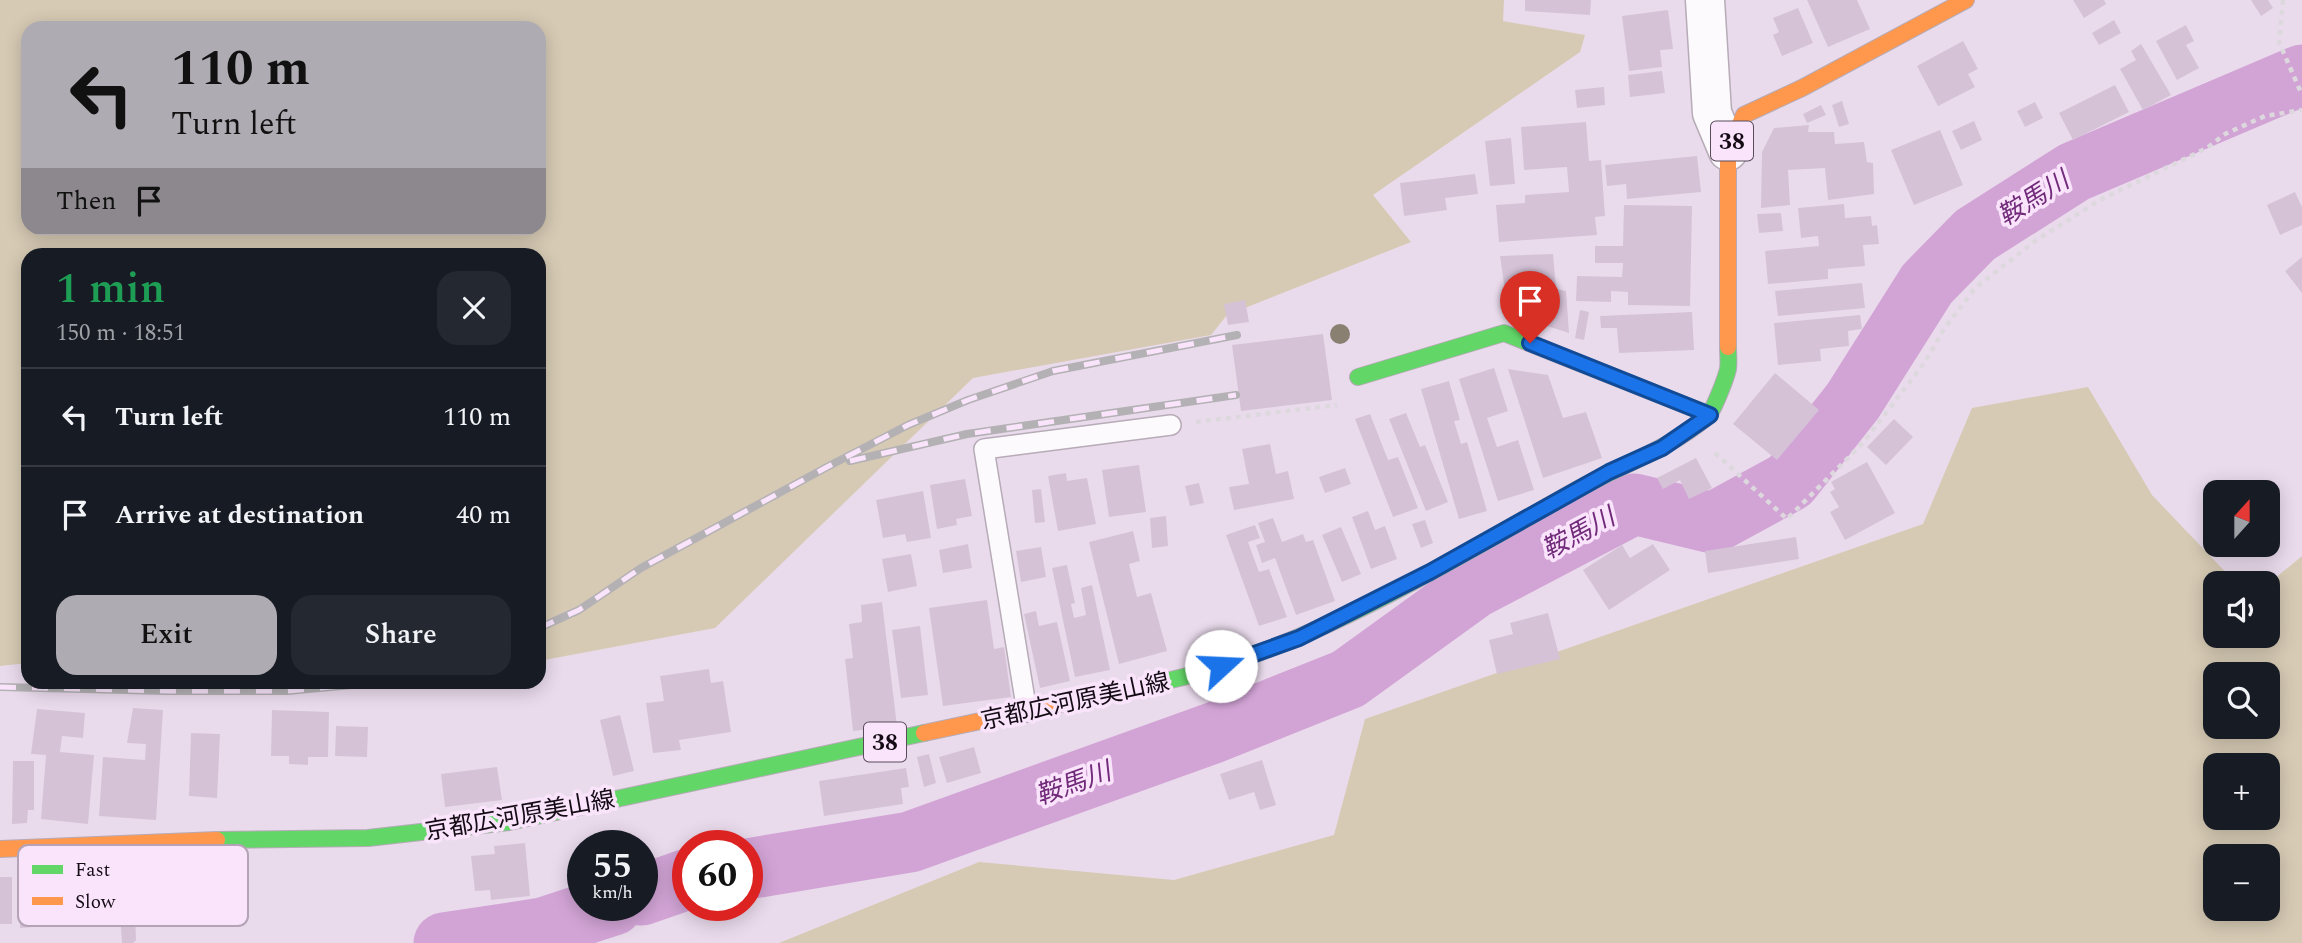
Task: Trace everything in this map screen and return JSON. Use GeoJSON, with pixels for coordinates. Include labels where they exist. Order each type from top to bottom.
{"type":"FeatureCollection","features":[{"type":"Feature","properties":{"kind":"main road","name":"38"},"geometry":{"type":"LineString","coordinates":[[1710,415],[1728,369],[1728,151],[1744,115],[1802,89],[1900,26],[1966,0]]}},
{"type":"Feature","properties":{"kind":"main road"},"geometry":{"type":"LineString","coordinates":[[1358,377],[1504,333],[1710,415]]}},
{"type":"Feature","properties":{"kind":"main road","name":"京都広河原美山線"},"geometry":{"type":"LineString","coordinates":[[77,845],[173,840],[368,838],[509,822],[1191,677],[1299,638],[1430,572],[1609,472],[1662,448],[1710,415]]}},
{"type":"Feature","properties":{"kind":"main road","name":"京都広河原美山線"},"geometry":{"type":"LineString","coordinates":[[0,849],[18,848]]}},
{"type":"Feature","properties":{"kind":"street"},"geometry":{"type":"LineString","coordinates":[[1705,0],[1712,113],[1728,151]]}},
{"type":"Feature","properties":{"kind":"lane"},"geometry":{"type":"LineString","coordinates":[[1027,712],[984,449],[1171,425]]}},
{"type":"Feature","properties":{"kind":"lane"},"geometry":{"type":"LineString","coordinates":[[1215,644],[1221,666]]}},
{"type":"Feature","properties":{"kind":"path"},"geometry":{"type":"LineString","coordinates":[[2283,0],[2279,42],[2302,95]]}},
{"type":"Feature","properties":{"kind":"path"},"geometry":{"type":"LineString","coordinates":[[1742,480],[1787,519],[1863,443],[1917,373],[1944,329],[1975,288],[2038,239],[2101,200],[2207,148],[2225,134],[2265,116],[2302,110]]}},
{"type":"Feature","properties":{"kind":"path"},"geometry":{"type":"LineString","coordinates":[[1171,425],[1342,404],[1358,377]]}},
{"type":"Feature","properties":{"kind":"shaded area"},"geometry":{"type":"Polygon","coordinates":[[[0,0],[1504,0],[1503,21],[1585,35],[1580,52],[1373,195],[1411,242],[1227,315],[1211,335],[973,378],[715,628],[546,660],[546,248],[21,248],[21,664],[0,666],[0,0]]]}},
{"type":"Feature","properties":{"kind":"shaded area"},"geometry":{"type":"Polygon","coordinates":[[[2088,387],[2152,495],[2203,548],[2203,557],[2211,557],[2225,571],[2203,571],[2203,648],[2280,648],[2280,574],[2302,556],[2302,943],[779,943],[979,862],[1174,880],[1334,835],[1365,719],[1923,524],[1972,408],[2088,387]]]}},
{"type":"Feature","properties":{"kind":"building"},"geometry":{"type":"Polygon","coordinates":[[[1525,0],[1591,0],[1590,15],[1525,11],[1525,0]]]}},
{"type":"Feature","properties":{"kind":"building"},"geometry":{"type":"Polygon","coordinates":[[[1807,0],[1857,0],[1870,29],[1828,47],[1807,0]]]}},
{"type":"Feature","properties":{"kind":"building"},"geometry":{"type":"Polygon","coordinates":[[[2073,0],[2104,0],[2106,4],[2084,18],[2073,0]]]}},
{"type":"Feature","properties":{"kind":"building"},"geometry":{"type":"Polygon","coordinates":[[[2251,0],[2268,0],[2273,8],[2261,16],[2251,0]]]}},
{"type":"Feature","properties":{"kind":"building"},"geometry":{"type":"Polygon","coordinates":[[[1798,8],[1813,43],[1782,56],[1773,35],[1779,32],[1773,18],[1798,8]]]}},
{"type":"Feature","properties":{"kind":"building"},"geometry":{"type":"Polygon","coordinates":[[[1668,10],[1673,49],[1660,50],[1662,67],[1629,71],[1622,16],[1668,10]]]}},
{"type":"Feature","properties":{"kind":"building"},"geometry":{"type":"Polygon","coordinates":[[[2114,20],[2121,33],[2099,45],[2092,33],[2114,20]]]}},
{"type":"Feature","properties":{"kind":"building"},"geometry":{"type":"Polygon","coordinates":[[[2186,25],[2194,41],[2186,45],[2199,68],[2177,80],[2156,41],[2186,25]]]}},
{"type":"Feature","properties":{"kind":"building"},"geometry":{"type":"Polygon","coordinates":[[[1963,41],[1978,69],[1968,74],[1975,87],[1938,106],[1917,66],[1963,41]]]}},
{"type":"Feature","properties":{"kind":"building"},"geometry":{"type":"Polygon","coordinates":[[[2141,44],[2171,95],[2143,110],[2120,69],[2136,60],[2131,51],[2141,44]]]}},
{"type":"Feature","properties":{"kind":"building"},"geometry":{"type":"Polygon","coordinates":[[[1662,71],[1665,93],[1630,97],[1628,75],[1662,71]]]}},
{"type":"Feature","properties":{"kind":"building"},"geometry":{"type":"Polygon","coordinates":[[[2115,85],[2129,112],[2073,140],[2059,113],[2115,85]]]}},
{"type":"Feature","properties":{"kind":"building"},"geometry":{"type":"Polygon","coordinates":[[[1604,87],[1605,105],[1577,108],[1575,90],[1604,87]]]}},
{"type":"Feature","properties":{"kind":"building"},"geometry":{"type":"Polygon","coordinates":[[[1842,101],[1849,124],[1839,127],[1832,105],[1842,101]]]}},
{"type":"Feature","properties":{"kind":"building"},"geometry":{"type":"Polygon","coordinates":[[[2035,102],[2043,118],[2025,127],[2017,111],[2035,102]]]}},
{"type":"Feature","properties":{"kind":"building"},"geometry":{"type":"Polygon","coordinates":[[[1821,105],[1826,115],[1807,123],[1803,114],[1821,105]]]}},
{"type":"Feature","properties":{"kind":"building"},"geometry":{"type":"Polygon","coordinates":[[[1974,121],[1982,140],[1961,150],[1952,131],[1974,121]]]}},
{"type":"Feature","properties":{"kind":"building"},"geometry":{"type":"Polygon","coordinates":[[[1586,122],[1589,161],[1601,160],[1605,216],[1595,217],[1597,235],[1499,242],[1496,205],[1525,203],[1525,195],[1569,192],[1567,167],[1524,170],[1521,127],[1586,122]]]}},
{"type":"Feature","properties":{"kind":"building"},"geometry":{"type":"Polygon","coordinates":[[[1809,125],[1808,132],[1834,132],[1835,144],[1864,142],[1867,162],[1873,163],[1874,194],[1828,200],[1825,168],[1788,170],[1790,205],[1761,208],[1762,152],[1774,128],[1809,125]]]}},
{"type":"Feature","properties":{"kind":"building"},"geometry":{"type":"Polygon","coordinates":[[[1940,130],[1963,185],[1914,205],[1891,150],[1940,130]]]}},
{"type":"Feature","properties":{"kind":"building"},"geometry":{"type":"Polygon","coordinates":[[[1511,138],[1515,184],[1490,186],[1485,141],[1511,138]]]}},
{"type":"Feature","properties":{"kind":"building"},"geometry":{"type":"Polygon","coordinates":[[[1697,156],[1701,192],[1627,199],[1626,184],[1607,186],[1605,165],[1697,156]]]}},
{"type":"Feature","properties":{"kind":"building"},"geometry":{"type":"Polygon","coordinates":[[[1475,174],[1478,194],[1445,198],[1447,210],[1404,216],[1400,183],[1475,174]]]}},
{"type":"Feature","properties":{"kind":"building"},"geometry":{"type":"Polygon","coordinates":[[[2295,192],[2302,207],[2302,225],[2280,235],[2267,205],[2295,192]]]}},
{"type":"Feature","properties":{"kind":"building"},"geometry":{"type":"Polygon","coordinates":[[[1844,204],[1845,218],[1871,216],[1872,226],[1877,225],[1879,244],[1863,245],[1865,266],[1828,269],[1828,279],[1768,284],[1765,251],[1819,246],[1818,236],[1801,238],[1798,208],[1844,204]]]}},
{"type":"Feature","properties":{"kind":"building"},"geometry":{"type":"Polygon","coordinates":[[[1624,205],[1692,206],[1690,306],[1628,305],[1628,292],[1611,291],[1611,302],[1576,301],[1577,276],[1622,277],[1623,263],[1595,263],[1595,246],[1623,246],[1624,205]]]}},
{"type":"Feature","properties":{"kind":"building"},"geometry":{"type":"Polygon","coordinates":[[[1781,213],[1783,231],[1759,233],[1757,214],[1781,213]]]}},
{"type":"Feature","properties":{"kind":"building"},"geometry":{"type":"Polygon","coordinates":[[[1553,254],[1556,289],[1566,291],[1569,333],[1528,320],[1525,288],[1505,290],[1500,256],[1553,254]]]}},
{"type":"Feature","properties":{"kind":"building"},"geometry":{"type":"Polygon","coordinates":[[[2302,257],[2302,293],[2285,271],[2302,257]]]}},
{"type":"Feature","properties":{"kind":"building"},"geometry":{"type":"Polygon","coordinates":[[[1862,283],[1865,308],[1778,316],[1775,291],[1862,283]]]}},
{"type":"Feature","properties":{"kind":"building"},"geometry":{"type":"Polygon","coordinates":[[[1245,300],[1249,322],[1228,325],[1224,304],[1245,300]]]}},
{"type":"Feature","properties":{"kind":"building"},"geometry":{"type":"Polygon","coordinates":[[[1580,310],[1589,312],[1584,340],[1575,338],[1580,310]]]}},
{"type":"Feature","properties":{"kind":"building"},"geometry":{"type":"Polygon","coordinates":[[[1692,312],[1694,350],[1619,353],[1617,328],[1601,328],[1600,316],[1692,312]]]}},
{"type":"Feature","properties":{"kind":"building"},"geometry":{"type":"Polygon","coordinates":[[[1860,315],[1862,329],[1848,331],[1849,346],[1820,349],[1821,361],[1778,365],[1774,323],[1860,315]]]}},
{"type":"Feature","properties":{"kind":"building"},"geometry":{"type":"Polygon","coordinates":[[[1323,334],[1332,400],[1241,411],[1232,345],[1323,334]]]}},
{"type":"Feature","properties":{"kind":"building"},"geometry":{"type":"Polygon","coordinates":[[[1494,368],[1508,411],[1487,418],[1497,447],[1518,440],[1534,490],[1498,501],[1459,379],[1494,368]]]}},
{"type":"Feature","properties":{"kind":"building"},"geometry":{"type":"Polygon","coordinates":[[[1508,369],[1548,375],[1563,418],[1586,412],[1602,458],[1543,478],[1508,369]]]}},
{"type":"Feature","properties":{"kind":"building"},"geometry":{"type":"Polygon","coordinates":[[[1775,373],[1819,410],[1777,460],[1733,424],[1775,373]]]}},
{"type":"Feature","properties":{"kind":"building"},"geometry":{"type":"Polygon","coordinates":[[[1449,381],[1460,420],[1454,421],[1461,444],[1467,442],[1487,511],[1459,519],[1421,389],[1449,381]]]}},
{"type":"Feature","properties":{"kind":"building"},"geometry":{"type":"Polygon","coordinates":[[[1406,413],[1420,447],[1425,445],[1448,502],[1426,511],[1389,419],[1406,413]]]}},
{"type":"Feature","properties":{"kind":"building"},"geometry":{"type":"Polygon","coordinates":[[[1370,414],[1388,460],[1398,457],[1418,508],[1393,517],[1355,419],[1370,414]]]}},
{"type":"Feature","properties":{"kind":"building"},"geometry":{"type":"Polygon","coordinates":[[[1894,419],[1913,437],[1886,465],[1867,447],[1894,419]]]}},
{"type":"Feature","properties":{"kind":"building"},"geometry":{"type":"Polygon","coordinates":[[[1270,444],[1276,474],[1288,471],[1294,499],[1234,510],[1229,487],[1249,484],[1242,449],[1270,444]]]}},
{"type":"Feature","properties":{"kind":"building"},"geometry":{"type":"Polygon","coordinates":[[[1696,458],[1712,488],[1689,499],[1680,480],[1663,489],[1657,478],[1696,458]]]}},
{"type":"Feature","properties":{"kind":"building"},"geometry":{"type":"Polygon","coordinates":[[[1867,462],[1895,513],[1845,540],[1830,512],[1839,507],[1830,492],[1835,489],[1831,482],[1867,462]]]}},
{"type":"Feature","properties":{"kind":"building"},"geometry":{"type":"Polygon","coordinates":[[[1139,465],[1146,512],[1109,517],[1102,470],[1139,465]]]}},
{"type":"Feature","properties":{"kind":"building"},"geometry":{"type":"Polygon","coordinates":[[[1345,468],[1351,484],[1325,493],[1319,477],[1345,468]]]}},
{"type":"Feature","properties":{"kind":"building"},"geometry":{"type":"Polygon","coordinates":[[[1066,473],[1067,481],[1087,478],[1096,524],[1058,531],[1048,476],[1066,473]]]}},
{"type":"Feature","properties":{"kind":"building"},"geometry":{"type":"Polygon","coordinates":[[[965,479],[972,516],[956,519],[957,525],[937,529],[930,485],[965,479]]]}},
{"type":"Feature","properties":{"kind":"building"},"geometry":{"type":"Polygon","coordinates":[[[1199,483],[1204,503],[1190,506],[1185,486],[1199,483]]]}},
{"type":"Feature","properties":{"kind":"building"},"geometry":{"type":"Polygon","coordinates":[[[1041,489],[1045,522],[1035,523],[1032,490],[1041,489]]]}},
{"type":"Feature","properties":{"kind":"building"},"geometry":{"type":"Polygon","coordinates":[[[923,491],[931,538],[907,542],[905,534],[883,538],[876,500],[923,491]]]}},
{"type":"Feature","properties":{"kind":"building"},"geometry":{"type":"Polygon","coordinates":[[[1368,511],[1375,530],[1385,526],[1397,559],[1371,569],[1352,517],[1368,511]]]}},
{"type":"Feature","properties":{"kind":"building"},"geometry":{"type":"Polygon","coordinates":[[[1166,516],[1168,546],[1152,548],[1150,518],[1166,516]]]}},
{"type":"Feature","properties":{"kind":"building"},"geometry":{"type":"Polygon","coordinates":[[[1273,518],[1282,542],[1303,534],[1306,542],[1313,540],[1335,601],[1296,615],[1275,558],[1262,563],[1256,545],[1265,542],[1258,523],[1273,518]]]}},
{"type":"Feature","properties":{"kind":"building"},"geometry":{"type":"Polygon","coordinates":[[[1425,520],[1433,543],[1421,548],[1412,524],[1425,520]]]}},
{"type":"Feature","properties":{"kind":"building"},"geometry":{"type":"Polygon","coordinates":[[[1255,525],[1260,538],[1248,542],[1259,572],[1269,569],[1287,617],[1259,626],[1226,535],[1255,525]]]}},
{"type":"Feature","properties":{"kind":"building"},"geometry":{"type":"Polygon","coordinates":[[[1341,527],[1361,574],[1342,582],[1322,535],[1341,527]]]}},
{"type":"Feature","properties":{"kind":"building"},"geometry":{"type":"Polygon","coordinates":[[[1133,531],[1140,561],[1129,564],[1137,597],[1151,593],[1167,651],[1119,664],[1089,542],[1133,531]]]}},
{"type":"Feature","properties":{"kind":"building"},"geometry":{"type":"Polygon","coordinates":[[[1796,537],[1799,559],[1708,573],[1705,551],[1796,537]]]}},
{"type":"Feature","properties":{"kind":"building"},"geometry":{"type":"Polygon","coordinates":[[[968,544],[972,568],[943,573],[939,550],[968,544]]]}},
{"type":"Feature","properties":{"kind":"building"},"geometry":{"type":"Polygon","coordinates":[[[1653,544],[1670,570],[1609,610],[1583,570],[1622,545],[1630,558],[1653,544]]]}},
{"type":"Feature","properties":{"kind":"building"},"geometry":{"type":"Polygon","coordinates":[[[1041,547],[1046,577],[1021,582],[1016,551],[1041,547]]]}},
{"type":"Feature","properties":{"kind":"building"},"geometry":{"type":"Polygon","coordinates":[[[911,554],[917,586],[888,592],[882,559],[911,554]]]}},
{"type":"Feature","properties":{"kind":"building"},"geometry":{"type":"Polygon","coordinates":[[[1067,565],[1075,603],[1071,604],[1074,618],[1086,615],[1081,588],[1092,585],[1110,670],[1075,677],[1052,568],[1067,565]]]}},
{"type":"Feature","properties":{"kind":"building"},"geometry":{"type":"Polygon","coordinates":[[[987,600],[994,649],[1004,647],[1011,697],[943,706],[929,608],[987,600]]]}},
{"type":"Feature","properties":{"kind":"building"},"geometry":{"type":"Polygon","coordinates":[[[882,602],[897,726],[853,731],[845,659],[853,658],[849,624],[862,622],[861,605],[882,602]]]}},
{"type":"Feature","properties":{"kind":"building"},"geometry":{"type":"Polygon","coordinates":[[[1036,611],[1039,626],[1057,622],[1070,681],[1040,688],[1024,614],[1036,611]]]}},
{"type":"Feature","properties":{"kind":"building"},"geometry":{"type":"Polygon","coordinates":[[[1548,613],[1560,659],[1497,674],[1489,640],[1513,634],[1510,623],[1548,613]]]}},
{"type":"Feature","properties":{"kind":"building"},"geometry":{"type":"Polygon","coordinates":[[[920,626],[928,695],[901,698],[892,630],[920,626]]]}},
{"type":"Feature","properties":{"kind":"building"},"geometry":{"type":"Polygon","coordinates":[[[709,669],[711,683],[723,681],[731,732],[679,740],[681,750],[653,753],[646,703],[664,701],[660,676],[709,669]]]}},
{"type":"Feature","properties":{"kind":"building"},"geometry":{"type":"Polygon","coordinates":[[[133,708],[163,710],[156,820],[99,816],[103,757],[145,760],[146,744],[127,743],[133,708]]]}},
{"type":"Feature","properties":{"kind":"building"},"geometry":{"type":"Polygon","coordinates":[[[37,709],[85,713],[83,738],[62,736],[60,752],[94,755],[88,824],[41,819],[46,755],[31,754],[37,709]]]}},
{"type":"Feature","properties":{"kind":"building"},"geometry":{"type":"Polygon","coordinates":[[[272,710],[329,712],[328,757],[308,757],[308,765],[289,764],[289,756],[271,756],[272,710]]]}},
{"type":"Feature","properties":{"kind":"building"},"geometry":{"type":"Polygon","coordinates":[[[620,715],[634,771],[613,776],[600,720],[620,715]]]}},
{"type":"Feature","properties":{"kind":"building"},"geometry":{"type":"Polygon","coordinates":[[[336,726],[368,727],[367,757],[335,756],[336,726]]]}},
{"type":"Feature","properties":{"kind":"building"},"geometry":{"type":"Polygon","coordinates":[[[191,733],[220,734],[217,798],[189,796],[191,733]]]}},
{"type":"Feature","properties":{"kind":"building"},"geometry":{"type":"Polygon","coordinates":[[[974,747],[981,773],[947,783],[939,757],[974,747]]]}},
{"type":"Feature","properties":{"kind":"building"},"geometry":{"type":"Polygon","coordinates":[[[929,754],[936,783],[924,787],[917,757],[929,754]]]}},
{"type":"Feature","properties":{"kind":"building"},"geometry":{"type":"Polygon","coordinates":[[[1262,760],[1276,805],[1260,810],[1254,792],[1229,800],[1220,774],[1262,760]]]}},
{"type":"Feature","properties":{"kind":"building"},"geometry":{"type":"Polygon","coordinates":[[[13,761],[34,761],[34,810],[28,810],[27,823],[12,824],[13,761]]]}},
{"type":"Feature","properties":{"kind":"building"},"geometry":{"type":"Polygon","coordinates":[[[497,767],[502,800],[445,807],[441,774],[497,767]]]}},
{"type":"Feature","properties":{"kind":"building"},"geometry":{"type":"Polygon","coordinates":[[[906,768],[909,787],[901,788],[903,804],[824,816],[819,781],[906,768]]]}},
{"type":"Feature","properties":{"kind":"building"},"geometry":{"type":"Polygon","coordinates":[[[525,843],[530,896],[491,900],[490,890],[475,891],[471,856],[495,854],[494,846],[525,843]]]}},
{"type":"Feature","properties":{"kind":"building"},"geometry":{"type":"Polygon","coordinates":[[[0,877],[12,877],[12,924],[0,924],[0,877]]]}},
{"type":"Feature","properties":{"kind":"building"},"geometry":{"type":"Polygon","coordinates":[[[121,926],[135,926],[136,940],[133,943],[122,943],[121,926]]]}},
{"type":"Feature","properties":{"kind":"waterway","name":"鞍馬川"},"geometry":{"type":"LineString","coordinates":[[763,866],[910,842],[1213,733],[1348,679],[1474,588],[1634,504],[1713,523],[1790,481],[1853,401],[1927,284],[1975,235],[2074,172],[2302,75]]}},
{"type":"Feature","properties":{"kind":"waterway","name":"鞍馬川"},"geometry":{"type":"LineString","coordinates":[[658,889],[672,885]]}},
{"type":"Feature","properties":{"kind":"waterway","name":"鞍馬川"},"geometry":{"type":"LineString","coordinates":[[444,943],[543,928],[567,920]]}},
{"type":"Feature","properties":{"kind":"railway"},"geometry":{"type":"LineString","coordinates":[[546,625],[579,610],[641,568],[908,425],[968,400],[1053,371],[1237,335]]}},
{"type":"Feature","properties":{"kind":"railway"},"geometry":{"type":"LineString","coordinates":[[850,461],[967,434],[1236,395]]}},
{"type":"Feature","properties":{"kind":"railway"},"geometry":{"type":"LineString","coordinates":[[0,687],[21,688]]}},
{"type":"Feature","properties":{"kind":"railway"},"geometry":{"type":"LineString","coordinates":[[84,689],[309,689]]}},
{"type":"Feature","properties":{"kind":"traffic: fast"},"geometry":{"type":"LineString","coordinates":[[1358,377],[1504,333],[1710,415]]}},
{"type":"Feature","properties":{"kind":"traffic: fast"},"geometry":{"type":"LineString","coordinates":[[1154,684],[1211,669],[1320,628],[1373,603],[1578,489],[1677,438],[1707,417],[1713,409],[1728,369],[1728,347]]}},
{"type":"Feature","properties":{"kind":"traffic: fast"},"geometry":{"type":"LineString","coordinates":[[217,840],[368,838],[509,822],[924,733]]}},
{"type":"Feature","properties":{"kind":"traffic: slow"},"geometry":{"type":"LineString","coordinates":[[1728,347],[1728,151],[1744,115],[1802,88],[1966,0]]}},
{"type":"Feature","properties":{"kind":"traffic: slow"},"geometry":{"type":"LineString","coordinates":[[924,733],[1154,684]]}},
{"type":"Feature","properties":{"kind":"traffic: slow"},"geometry":{"type":"LineString","coordinates":[[96,845],[217,840]]}},
{"type":"Feature","properties":{"kind":"traffic: slow"},"geometry":{"type":"LineString","coordinates":[[0,849],[18,848]]}},
{"type":"Feature","properties":{"kind":"route"},"geometry":{"type":"LineString","coordinates":[[1221,666],[1299,638],[1430,572],[1609,472],[1662,448],[1710,415],[1530,343]]}}]}
